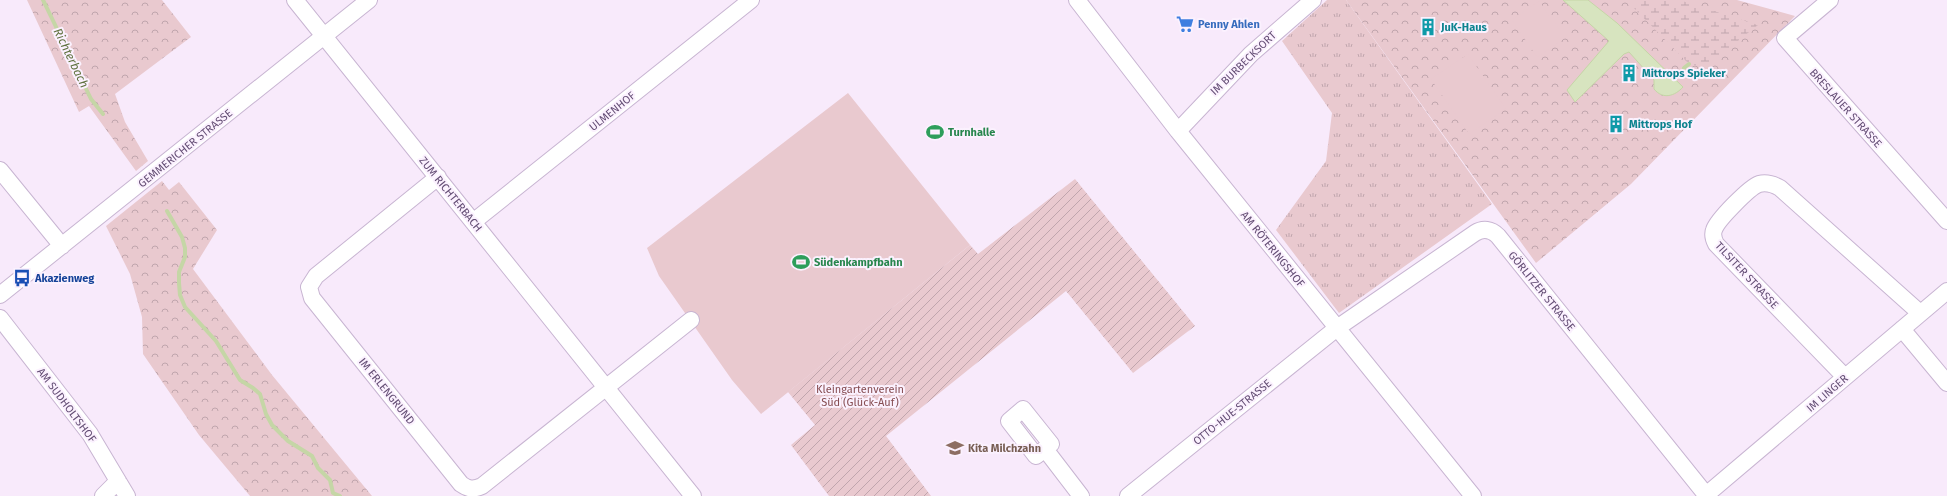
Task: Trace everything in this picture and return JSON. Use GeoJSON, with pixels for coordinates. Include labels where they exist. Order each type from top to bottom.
{"type":"FeatureCollection","features":[{"type":"Feature","properties":{"kind":"street","name":"ZUM RICHTERBACH"},"geometry":{"type":"LineString","coordinates":[[295,0],[693,496]]}},
{"type":"Feature","properties":{"kind":"street","name":"GEMMERICHER STRASSE"},"geometry":{"type":"LineString","coordinates":[[0,295],[369,0]]}},
{"type":"Feature","properties":{"kind":"street","name":"ULMENHOF"},"geometry":{"type":"LineString","coordinates":[[473,222],[750,0]]}},
{"type":"Feature","properties":{"kind":"street","name":"AM RÖTERINGSHOF"},"geometry":{"type":"LineString","coordinates":[[1077,0],[1178,130],[1336,328],[1473,496]]}},
{"type":"Feature","properties":{"kind":"street","name":"IM BURBECKSORT"},"geometry":{"type":"LineString","coordinates":[[1178,130],[1251,54],[1313,0]]}},
{"type":"Feature","properties":{"kind":"street","name":"BRESLAUER STRASSE"},"geometry":{"type":"LineString","coordinates":[[1830,0],[1784,38],[1947,222]]}},
{"type":"Feature","properties":{"kind":"street"},"geometry":{"type":"LineString","coordinates":[[0,170],[62,246]]}},
{"type":"Feature","properties":{"kind":"street","name":"IM ERLENGRUND"},"geometry":{"type":"LineString","coordinates":[[438,177],[316,276],[309,287],[310,294],[316,303],[461,484],[471,489],[482,486],[607,389]]}},
{"type":"Feature","properties":{"kind":"street","name":"TILSITER STRASSE"},"geometry":{"type":"LineString","coordinates":[[1845,377],[1716,244],[1713,235],[1716,225],[1750,188],[1763,183],[1769,183],[1780,188],[1920,313]]}},
{"type":"Feature","properties":{"kind":"street","name":"GÖRLITZER STRASSE"},"geometry":{"type":"LineString","coordinates":[[1336,328],[1475,233],[1483,230],[1491,231],[1498,236],[1707,495]]}},
{"type":"Feature","properties":{"kind":"street","name":"IM LINGER"},"geometry":{"type":"LineString","coordinates":[[1707,495],[1947,291]]}},
{"type":"Feature","properties":{"kind":"street","name":"AM SUDHOLTSHOF"},"geometry":{"type":"LineString","coordinates":[[0,318],[90,434],[127,496]]}},
{"type":"Feature","properties":{"kind":"street"},"geometry":{"type":"LineString","coordinates":[[607,389],[691,320]]}},
{"type":"Feature","properties":{"kind":"street","name":"OTTO-HUE-STRASSE"},"geometry":{"type":"LineString","coordinates":[[1128,496],[1336,328]]}},
{"type":"Feature","properties":{"kind":"street"},"geometry":{"type":"LineString","coordinates":[[1902,328],[1947,384]]}},
{"type":"Feature","properties":{"kind":"street"},"geometry":{"type":"LineString","coordinates":[[1044,450],[1081,496]]}},
{"type":"Feature","properties":{"kind":"street"},"geometry":{"type":"LineString","coordinates":[[103,496],[118,481]]}},
{"type":"Feature","properties":{"kind":"green space"},"geometry":{"type":"Polygon","coordinates":[[[27,0],[162,0],[191,37],[115,94],[125,122],[148,161],[136,171],[89,106],[79,112],[27,0]]]}},
{"type":"Feature","properties":{"kind":"green space"},"geometry":{"type":"Polygon","coordinates":[[[1327,0],[1346,0],[1492,204],[1339,313],[1276,230],[1326,161],[1332,113],[1282,41],[1327,0]]]}},
{"type":"Feature","properties":{"kind":"green space"},"geometry":{"type":"Polygon","coordinates":[[[1346,0],[1737,0],[1795,16],[1631,184],[1536,263],[1346,0]]]}},
{"type":"Feature","properties":{"kind":"green space"},"geometry":{"type":"Polygon","coordinates":[[[1626,0],[1679,0],[1758,25],[1705,67],[1689,64],[1626,0]]]}},
{"type":"Feature","properties":{"kind":"green space"},"geometry":{"type":"Polygon","coordinates":[[[1539,1],[1565,38],[1537,57],[1512,20],[1539,1]]]}},
{"type":"Feature","properties":{"kind":"green space"},"geometry":{"type":"Polygon","coordinates":[[[1468,54],[1506,109],[1469,134],[1431,79],[1468,54]]]}},
{"type":"Feature","properties":{"kind":"green space","name":"Südenkampfbahn"},"geometry":{"type":"Polygon","coordinates":[[[848,93],[970,245],[761,414],[732,380],[659,276],[647,248],[848,93]]]}},
{"type":"Feature","properties":{"kind":"green space","name":"Kleingartenverein Süd (Glück-Auf)"},"geometry":{"type":"Polygon","coordinates":[[[1075,179],[1195,326],[1133,373],[1066,291],[886,436],[931,496],[829,496],[791,445],[815,425],[788,392],[970,245],[978,254],[1075,179]]]}},
{"type":"Feature","properties":{"kind":"green space"},"geometry":{"type":"Polygon","coordinates":[[[162,181],[169,190],[179,182],[217,230],[193,269],[272,375],[372,496],[250,496],[199,435],[143,354],[142,317],[130,274],[106,226],[162,181]]]}},
{"type":"Feature","properties":{"kind":"shaded area"},"geometry":{"type":"Polygon","coordinates":[[[1563,0],[1588,0],[1617,23],[1683,87],[1676,93],[1669,96],[1661,95],[1654,89],[1654,80],[1629,52],[1624,54],[1575,102],[1567,90],[1609,41],[1563,0]]]}},
{"type":"Feature","properties":{"kind":"waterway","name":"Richterbach"},"geometry":{"type":"LineString","coordinates":[[43,0],[91,99],[103,114]]}},
{"type":"Feature","properties":{"kind":"waterway"},"geometry":{"type":"LineString","coordinates":[[1684,68],[1689,64]]}},
{"type":"Feature","properties":{"kind":"waterway"},"geometry":{"type":"LineString","coordinates":[[1674,77],[1677,74]]}},
{"type":"Feature","properties":{"kind":"waterway","name":"Richterbach"},"geometry":{"type":"LineString","coordinates":[[167,211],[182,237],[185,248],[185,257],[179,272],[180,295],[185,307],[216,341],[240,380],[260,394],[266,414],[272,425],[288,441],[312,456],[318,468],[330,480],[333,493],[340,496]]}},
{"type":"Feature","properties":{"kind":"place","name":"Penny Ahlen"},"geometry":{"type":"Point","coordinates":[1185,24]}},
{"type":"Feature","properties":{"kind":"place","name":"JuK-Haus"},"geometry":{"type":"Point","coordinates":[1428,27]}},
{"type":"Feature","properties":{"kind":"place","name":"Mittrops Spieker"},"geometry":{"type":"Point","coordinates":[1629,73]}},
{"type":"Feature","properties":{"kind":"place","name":"Mittrops Hof"},"geometry":{"type":"Point","coordinates":[1616,124]}},
{"type":"Feature","properties":{"kind":"place","name":"Turnhalle"},"geometry":{"type":"Point","coordinates":[935,132]}},
{"type":"Feature","properties":{"kind":"place","name":"Südenkampfbahn"},"geometry":{"type":"Point","coordinates":[801,262]}},
{"type":"Feature","properties":{"kind":"place","name":"Akazienweg"},"geometry":{"type":"Point","coordinates":[22,278]}},
{"type":"Feature","properties":{"kind":"place","name":"Kita Milchzahn"},"geometry":{"type":"Point","coordinates":[955,448]}}]}
